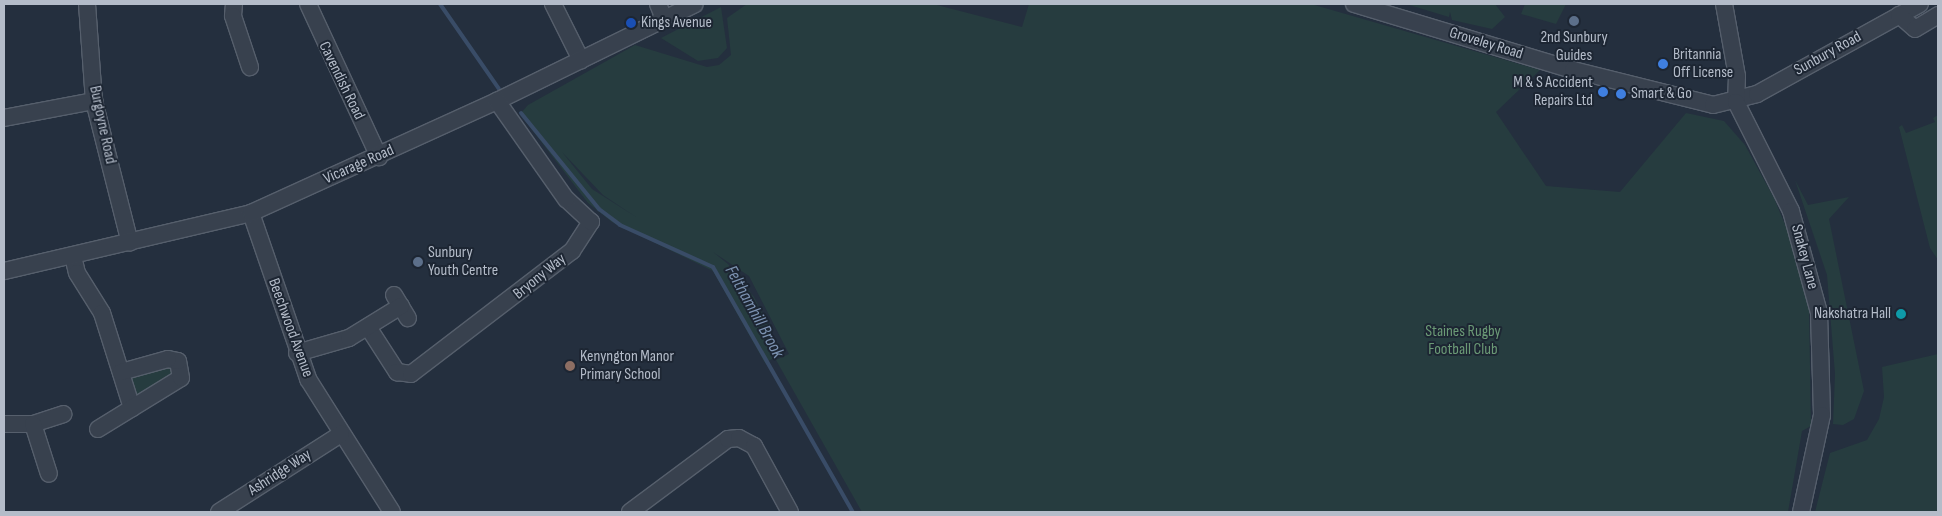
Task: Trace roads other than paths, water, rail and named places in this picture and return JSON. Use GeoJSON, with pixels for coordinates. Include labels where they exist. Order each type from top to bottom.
{"type":"FeatureCollection","features":[{"type":"Feature","properties":{"kind":"street","name":"Burgoyne Road"},"geometry":{"type":"LineString","coordinates":[[87,4],[94,101],[130,243]]}},
{"type":"Feature","properties":{"kind":"street"},"geometry":{"type":"LineString","coordinates":[[234,4],[233,16],[250,67]]}},
{"type":"Feature","properties":{"kind":"street","name":"Cavendish Road"},"geometry":{"type":"LineString","coordinates":[[308,4],[379,157]]}},
{"type":"Feature","properties":{"kind":"street"},"geometry":{"type":"LineString","coordinates":[[553,4],[581,60]]}},
{"type":"Feature","properties":{"kind":"street"},"geometry":{"type":"LineString","coordinates":[[658,4],[664,19]]}},
{"type":"Feature","properties":{"kind":"street","name":"Vicarage Road"},"geometry":{"type":"LineString","coordinates":[[4,271],[130,243],[251,213],[379,157],[695,4]]}},
{"type":"Feature","properties":{"kind":"street","name":"Groveley Road"},"geometry":{"type":"LineString","coordinates":[[1354,4],[1699,103],[1736,102]]}},
{"type":"Feature","properties":{"kind":"street"},"geometry":{"type":"LineString","coordinates":[[1724,4],[1737,76],[1736,102]]}},
{"type":"Feature","properties":{"kind":"street","name":"Sunbury Road"},"geometry":{"type":"LineString","coordinates":[[1736,102],[1920,4]]}},
{"type":"Feature","properties":{"kind":"street"},"geometry":{"type":"LineString","coordinates":[[1899,15],[1915,29],[1938,15]]}},
{"type":"Feature","properties":{"kind":"street"},"geometry":{"type":"LineString","coordinates":[[4,118],[94,101]]}},
{"type":"Feature","properties":{"kind":"street","name":"Bryony Way"},"geometry":{"type":"LineString","coordinates":[[368,327],[397,372],[411,374],[572,251],[591,222],[566,199],[497,101]]}},
{"type":"Feature","properties":{"kind":"street","name":"Snakey Lane"},"geometry":{"type":"LineString","coordinates":[[1736,102],[1791,211],[1819,313],[1822,415],[1801,512]]}},
{"type":"Feature","properties":{"kind":"street","name":"Beechwood Avenue"},"geometry":{"type":"LineString","coordinates":[[251,213],[297,353],[341,434],[392,512]]}},
{"type":"Feature","properties":{"kind":"street"},"geometry":{"type":"LineString","coordinates":[[73,256],[77,273],[100,308],[132,408]]}},
{"type":"Feature","properties":{"kind":"street"},"geometry":{"type":"LineString","coordinates":[[297,353],[349,338],[401,307]]}},
{"type":"Feature","properties":{"kind":"street"},"geometry":{"type":"LineString","coordinates":[[98,429],[180,378],[178,361],[168,359],[121,372]]}},
{"type":"Feature","properties":{"kind":"street"},"geometry":{"type":"LineString","coordinates":[[4,424],[33,424],[63,414]]}},
{"type":"Feature","properties":{"kind":"street"},"geometry":{"type":"LineString","coordinates":[[33,424],[49,474]]}},
{"type":"Feature","properties":{"kind":"street","name":"Ashridge Way"},"geometry":{"type":"LineString","coordinates":[[219,512],[341,434]]}},
{"type":"Feature","properties":{"kind":"street"},"geometry":{"type":"LineString","coordinates":[[630,512],[728,440],[739,438],[754,446],[790,512]]}},
{"type":"Feature","properties":{"kind":"waterway","name":"Felthamhill Brook"},"geometry":{"type":"LineString","coordinates":[[440,4],[499,89]]}},
{"type":"Feature","properties":{"kind":"waterway","name":"Felthamhill Brook"},"geometry":{"type":"LineString","coordinates":[[521,113],[599,209],[620,225],[713,267],[853,512]]}},
{"type":"Feature","properties":{"kind":"place","name":"2nd Sunbury Guides"},"geometry":{"type":"Point","coordinates":[1574,21]}},
{"type":"Feature","properties":{"kind":"place","name":"Kings Avenue"},"geometry":{"type":"Point","coordinates":[631,23]}},
{"type":"Feature","properties":{"kind":"place","name":"Britannia Off License"},"geometry":{"type":"Point","coordinates":[1663,64]}},
{"type":"Feature","properties":{"kind":"place","name":"M & S Accident Repairs Ltd"},"geometry":{"type":"Point","coordinates":[1603,92]}},
{"type":"Feature","properties":{"kind":"place","name":"Smart & Go"},"geometry":{"type":"Point","coordinates":[1621,94]}},
{"type":"Feature","properties":{"kind":"place","name":"Sunbury Youth Centre"},"geometry":{"type":"Point","coordinates":[418,262]}},
{"type":"Feature","properties":{"kind":"place","name":"Nakshatra Hall"},"geometry":{"type":"Point","coordinates":[1901,314]}},
{"type":"Feature","properties":{"kind":"place","name":"Kenyngton Manor Primary School"},"geometry":{"type":"Point","coordinates":[570,366]}},
{"type":"Feature","properties":{"kind":"park label","name":"Staines Rugby Football Club"},"geometry":{"type":"Point","coordinates":[1463,341]}}]}
